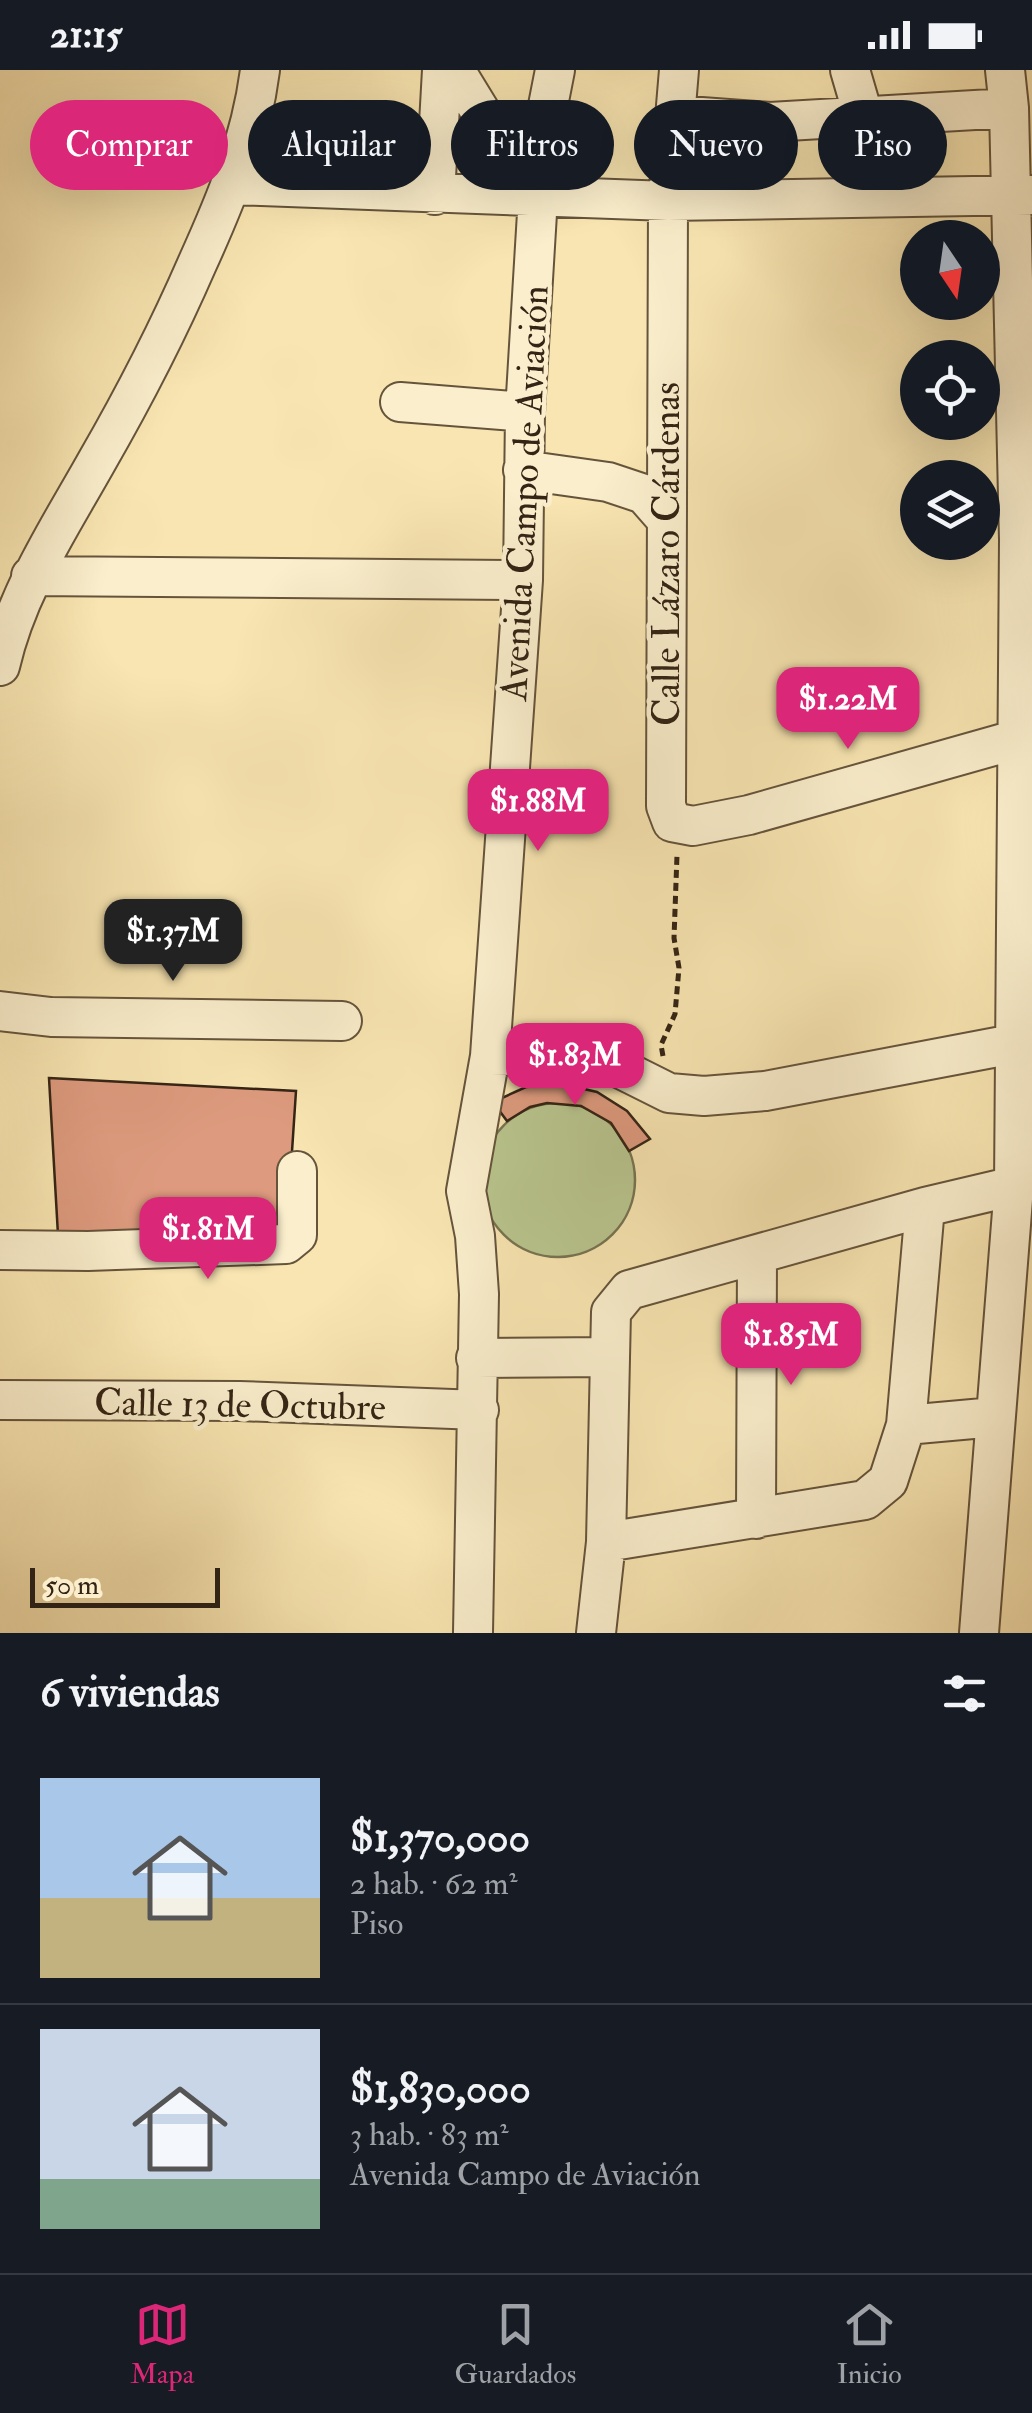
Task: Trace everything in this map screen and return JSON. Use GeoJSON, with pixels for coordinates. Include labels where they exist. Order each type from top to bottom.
{"type":"FeatureCollection","features":[{"type":"Feature","properties":{"kind":"street"},"geometry":{"type":"LineString","coordinates":[[2,645],[31,576],[154,360],[232,185],[254,118],[260,70]]}},
{"type":"Feature","properties":{"kind":"street"},"geometry":{"type":"LineString","coordinates":[[436,195],[442,70]]}},
{"type":"Feature","properties":{"kind":"street"},"geometry":{"type":"LineString","coordinates":[[456,70],[474,100]]}},
{"type":"Feature","properties":{"kind":"street","name":"Avenida Campo de Aviación"},"geometry":{"type":"LineString","coordinates":[[549,100],[555,70]]}},
{"type":"Feature","properties":{"kind":"street","name":"Calle Lázaro Cárdenas"},"geometry":{"type":"LineString","coordinates":[[676,100],[679,70]]}},
{"type":"Feature","properties":{"kind":"street"},"geometry":{"type":"LineString","coordinates":[[850,70],[859,100]]}},
{"type":"Feature","properties":{"kind":"street"},"geometry":{"type":"LineString","coordinates":[[978,1633],[1023,1100],[1013,1044],[1025,740],[1021,196],[1005,70]]}},
{"type":"Feature","properties":{"kind":"street"},"geometry":{"type":"LineString","coordinates":[[947,112],[1009,108]]}},
{"type":"Feature","properties":{"kind":"street"},"geometry":{"type":"LineString","coordinates":[[232,185],[436,195],[500,190]]}},
{"type":"Feature","properties":{"kind":"street","name":"Avenida Campo de Aviación"},"geometry":{"type":"LineString","coordinates":[[472,1633],[479,1294],[466,1191],[490,1056],[523,580],[523,470],[539,190]]}},
{"type":"Feature","properties":{"kind":"street"},"geometry":{"type":"LineString","coordinates":[[565,190],[668,202],[1021,196]]}},
{"type":"Feature","properties":{"kind":"street","name":"Calle Lázaro Cárdenas"},"geometry":{"type":"LineString","coordinates":[[669,190],[666,806],[672,822]]}},
{"type":"Feature","properties":{"kind":"street"},"geometry":{"type":"LineString","coordinates":[[400,402],[526,412]]}},
{"type":"Feature","properties":{"kind":"street"},"geometry":{"type":"LineString","coordinates":[[523,470],[608,482],[644,494],[665,518]]}},
{"type":"Feature","properties":{"kind":"street"},"geometry":{"type":"LineString","coordinates":[[31,576],[523,580]]}},
{"type":"Feature","properties":{"kind":"street"},"geometry":{"type":"LineString","coordinates":[[672,822],[693,826],[749,815],[1025,740]]}},
{"type":"Feature","properties":{"kind":"street"},"geometry":{"type":"LineString","coordinates":[[0,1010],[51,1016],[342,1021]]}},
{"type":"Feature","properties":{"kind":"street"},"geometry":{"type":"LineString","coordinates":[[490,1056],[564,1055],[603,1060],[669,1093],[704,1096],[765,1091],[1013,1044]]}},
{"type":"Feature","properties":{"kind":"street"},"geometry":{"type":"LineString","coordinates":[[0,1250],[286,1244],[296,1234],[298,1172]]}},
{"type":"Feature","properties":{"kind":"street"},"geometry":{"type":"LineString","coordinates":[[596,1633],[606,1542],[611,1312],[629,1290],[1014,1186]]}},
{"type":"Feature","properties":{"kind":"street"},"geometry":{"type":"LineString","coordinates":[[606,1542],[865,1500],[888,1481],[906,1425],[925,1207]]}},
{"type":"Feature","properties":{"kind":"street"},"geometry":{"type":"LineString","coordinates":[[756,1519],[758,1256]]}},
{"type":"Feature","properties":{"kind":"street"},"geometry":{"type":"LineString","coordinates":[[476,1358],[610,1357]]}},
{"type":"Feature","properties":{"kind":"street","name":"Calle 13 de Octubre"},"geometry":{"type":"LineString","coordinates":[[0,1400],[239,1401],[479,1410]]}},
{"type":"Feature","properties":{"kind":"street"},"geometry":{"type":"LineString","coordinates":[[906,1425],[995,1417]]}},
{"type":"Feature","properties":{"kind":"path"},"geometry":{"type":"LineString","coordinates":[[669,1093],[661,1045],[674,1014],[678,968],[674,938],[678,860],[672,822]]}},
{"type":"Feature","properties":{"kind":"green space"},"geometry":{"type":"Polygon","coordinates":[[[558,1103],[588,1109],[613,1125],[629,1150],[635,1180],[629,1210],[613,1235],[588,1251],[558,1257],[528,1251],[503,1235],[487,1210],[481,1180],[487,1150],[503,1125],[528,1109],[558,1103]]]}},
{"type":"Feature","properties":{"kind":"building"},"geometry":{"type":"Polygon","coordinates":[[[49,1078],[296,1091],[287,1227],[58,1235],[49,1078]]]}},
{"type":"Feature","properties":{"kind":"building"},"geometry":{"type":"Polygon","coordinates":[[[562,1084],[597,1092],[627,1111],[650,1139],[629,1151],[611,1123],[581,1106],[547,1103],[530,1107],[507,1121],[493,1102],[526,1087],[562,1084]]]}}]}
